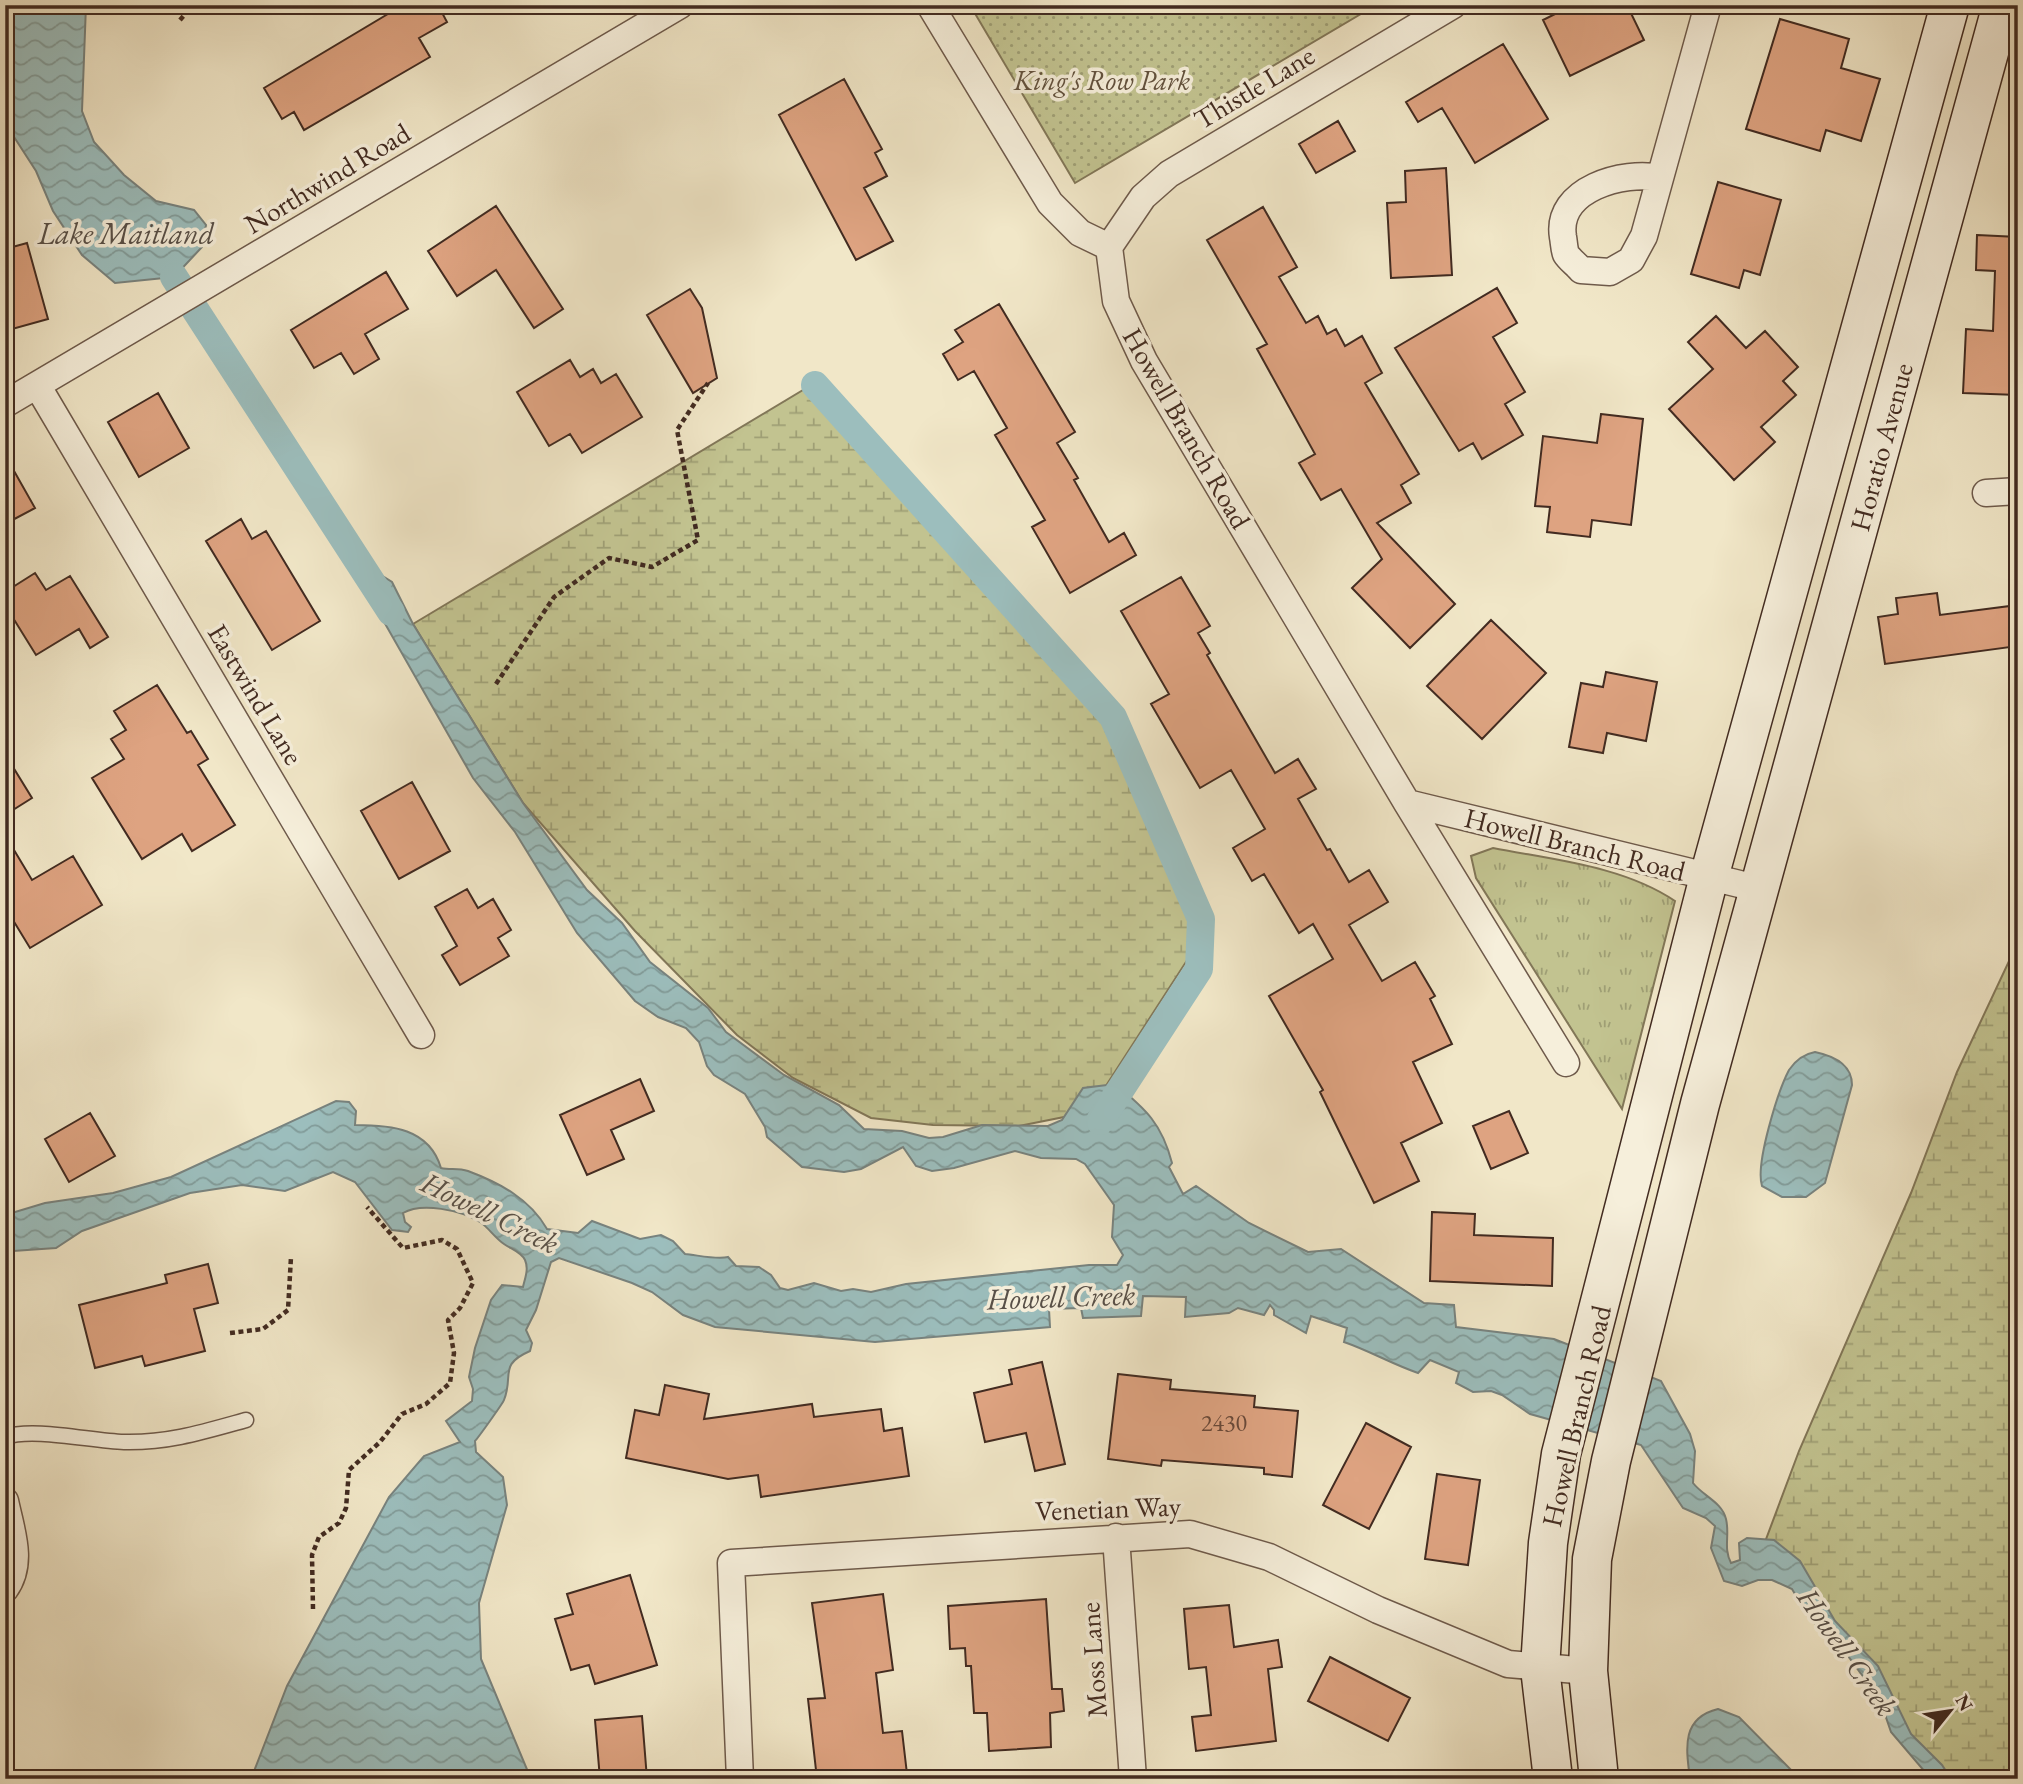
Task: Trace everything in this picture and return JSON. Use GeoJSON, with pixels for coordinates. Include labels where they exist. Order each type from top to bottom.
{"type":"FeatureCollection","features":[{"type":"Feature","properties":{"kind":"main road","name":"Horatio Avenue"},"geometry":{"type":"LineString","coordinates":[[1709,877],[1950,5]]}},
{"type":"Feature","properties":{"kind":"main road","name":"Horatio Avenue"},"geometry":{"type":"LineString","coordinates":[[1760,889],[2002,5]]}},
{"type":"Feature","properties":{"kind":"main road"},"geometry":{"type":"LineString","coordinates":[[1866,308],[1915,321]]}},
{"type":"Feature","properties":{"kind":"main road","name":"Howell Branch Road"},"geometry":{"type":"LineString","coordinates":[[1552,1779],[1540,1668],[1548,1543],[1561,1454],[1709,877]]}},
{"type":"Feature","properties":{"kind":"main road","name":"Howell Branch Road"},"geometry":{"type":"LineString","coordinates":[[1599,1779],[1588,1671],[1592,1559],[1611,1461],[1637,1354],[1700,1104],[1760,889]]}},
{"type":"Feature","properties":{"kind":"street","name":"Northwind Road"},"geometry":{"type":"LineString","coordinates":[[5,404],[680,5]]}},
{"type":"Feature","properties":{"kind":"street"},"geometry":{"type":"LineString","coordinates":[[930,5],[1050,203],[1080,233],[1109,247]]}},
{"type":"Feature","properties":{"kind":"street","name":"Thistle Lane"},"geometry":{"type":"LineString","coordinates":[[1109,247],[1143,197],[1169,174],[1452,5]]}},
{"type":"Feature","properties":{"kind":"street"},"geometry":{"type":"LineString","coordinates":[[1660,178],[1708,5]]}},
{"type":"Feature","properties":{"kind":"street","name":"Howell Branch Road"},"geometry":{"type":"LineString","coordinates":[[1109,247],[1116,301],[1144,361],[1407,803],[1709,877]]}},
{"type":"Feature","properties":{"kind":"street","name":"Eastwind Lane"},"geometry":{"type":"LineString","coordinates":[[37,385],[421,1035]]}},
{"type":"Feature","properties":{"kind":"street"},"geometry":{"type":"LineString","coordinates":[[1986,493],[2018,491]]}},
{"type":"Feature","properties":{"kind":"street"},"geometry":{"type":"LineString","coordinates":[[1407,803],[1566,1063]]}},
{"type":"Feature","properties":{"kind":"street"},"geometry":{"type":"LineString","coordinates":[[1709,877],[1760,889]]}},
{"type":"Feature","properties":{"kind":"street"},"geometry":{"type":"LineString","coordinates":[[5,1501],[15,1549],[15,1572],[5,1589]]}},
{"type":"Feature","properties":{"kind":"street","name":"Venetian Way"},"geometry":{"type":"LineString","coordinates":[[740,1779],[731,1563],[1190,1534],[1269,1557],[1378,1610],[1507,1664],[1588,1671]]}},
{"type":"Feature","properties":{"kind":"street","name":"Moss Lane"},"geometry":{"type":"LineString","coordinates":[[1116,1537],[1133,1779]]}},
{"type":"Feature","properties":{"kind":"lane"},"geometry":{"type":"LineString","coordinates":[[5,1437],[23,1432],[124,1442],[173,1440],[246,1420]]}},
{"type":"Feature","properties":{"kind":"path"},"geometry":{"type":"LineString","coordinates":[[180,20],[193,5]]}},
{"type":"Feature","properties":{"kind":"path"},"geometry":{"type":"LineString","coordinates":[[496,684],[554,597],[598,565],[609,558],[652,567],[698,540],[677,430],[708,383]]}},
{"type":"Feature","properties":{"kind":"path"},"geometry":{"type":"LineString","coordinates":[[313,1609],[312,1555],[319,1537],[339,1523],[346,1508],[349,1470],[380,1442],[402,1414],[426,1404],[450,1383],[454,1353],[447,1320],[464,1302],[473,1283],[457,1249],[442,1240],[403,1248],[367,1207]]}},
{"type":"Feature","properties":{"kind":"path"},"geometry":{"type":"LineString","coordinates":[[230,1333],[263,1329],[288,1310],[291,1257]]}},
{"type":"Feature","properties":{"kind":"green space","name":"King's Row Park"},"geometry":{"type":"Polygon","coordinates":[[[970,5],[1376,5],[1075,183],[970,5]]]}},
{"type":"Feature","properties":{"kind":"green space"},"geometry":{"type":"Polygon","coordinates":[[[818,381],[1112,716],[1206,931],[1089,1112],[1019,1126],[933,1125],[871,1118],[793,1078],[737,1035],[635,931],[523,803],[413,624],[818,381]]]}},
{"type":"Feature","properties":{"kind":"green space"},"geometry":{"type":"Polygon","coordinates":[[[1493,848],[1611,872],[1655,889],[1675,901],[1622,1109],[1476,878],[1471,856],[1493,848]]]}},
{"type":"Feature","properties":{"kind":"green space"},"geometry":{"type":"Polygon","coordinates":[[[2018,942],[2018,1779],[1942,1779],[1896,1722],[1806,1589],[1756,1566],[1799,1451],[1911,1193],[1957,1072],[2018,942]]]}},
{"type":"Feature","properties":{"kind":"water","name":"Lake Maitland"},"geometry":{"type":"Polygon","coordinates":[[[5,5],[86,5],[82,111],[94,142],[124,175],[156,201],[194,210],[206,225],[202,247],[174,277],[115,283],[82,255],[53,211],[36,171],[5,123],[5,5]]]}},
{"type":"Feature","properties":{"kind":"water","name":"Howell Creek"},"geometry":{"type":"Polygon","coordinates":[[[381,575],[392,582],[413,624],[523,803],[587,890],[622,923],[650,962],[708,1008],[726,1032],[784,1075],[839,1105],[864,1129],[902,1131],[929,1138],[943,1137],[982,1125],[1048,1126],[1062,1120],[1083,1088],[1115,1084],[1136,1101],[1158,1127],[1172,1163],[1169,1167],[1183,1194],[1196,1186],[1249,1223],[1308,1252],[1341,1249],[1424,1303],[1454,1305],[1456,1327],[1554,1339],[1661,1381],[1690,1434],[1695,1451],[1693,1483],[1724,1513],[1727,1552],[1731,1563],[1740,1560],[1739,1543],[1747,1538],[1774,1540],[1800,1561],[1835,1621],[1878,1666],[1911,1734],[1942,1765],[1951,1779],[1931,1779],[1891,1732],[1880,1700],[1848,1656],[1809,1618],[1792,1589],[1772,1580],[1758,1580],[1742,1586],[1724,1581],[1711,1548],[1715,1526],[1706,1518],[1683,1508],[1641,1445],[1530,1414],[1502,1395],[1491,1391],[1473,1392],[1456,1383],[1459,1372],[1430,1360],[1418,1373],[1344,1342],[1347,1328],[1311,1316],[1306,1333],[1274,1315],[1270,1305],[1264,1315],[1238,1308],[1229,1313],[1185,1317],[1186,1297],[1143,1296],[1141,1316],[1083,1318],[1081,1308],[1049,1309],[1050,1327],[875,1342],[715,1327],[683,1315],[652,1292],[632,1283],[559,1258],[551,1262],[536,1310],[526,1330],[532,1343],[530,1351],[510,1366],[504,1400],[475,1441],[476,1452],[503,1477],[507,1505],[479,1603],[481,1659],[531,1779],[251,1779],[287,1686],[389,1497],[424,1456],[460,1442],[446,1421],[472,1401],[473,1389],[469,1377],[475,1348],[491,1300],[502,1285],[523,1287],[527,1270],[525,1260],[480,1222],[452,1211],[430,1208],[411,1210],[403,1213],[405,1222],[411,1227],[408,1232],[392,1230],[355,1182],[333,1172],[285,1191],[242,1185],[190,1193],[82,1231],[56,1248],[13,1251],[5,1249],[5,1215],[45,1203],[113,1193],[171,1177],[336,1101],[349,1102],[356,1111],[355,1125],[382,1126],[407,1132],[428,1144],[441,1168],[468,1171],[513,1193],[532,1209],[547,1229],[578,1233],[592,1221],[640,1239],[661,1235],[673,1241],[685,1254],[728,1257],[736,1266],[759,1267],[771,1275],[780,1288],[788,1290],[814,1283],[841,1291],[853,1289],[871,1292],[906,1284],[1089,1265],[1117,1265],[1123,1255],[1112,1237],[1114,1205],[1085,1164],[1076,1159],[1041,1158],[1015,1151],[954,1168],[932,1171],[916,1166],[903,1147],[861,1169],[844,1172],[802,1167],[767,1137],[765,1127],[745,1094],[714,1075],[707,1066],[699,1042],[686,1028],[658,1017],[635,1001],[577,933],[515,832],[473,778],[367,592],[375,577],[381,575]]]}},
{"type":"Feature","properties":{"kind":"water"},"geometry":{"type":"Polygon","coordinates":[[[1815,1052],[1841,1062],[1849,1072],[1852,1085],[1825,1183],[1806,1197],[1782,1197],[1762,1186],[1765,1145],[1779,1094],[1789,1070],[1800,1058],[1815,1052]]]}},
{"type":"Feature","properties":{"kind":"water"},"geometry":{"type":"Polygon","coordinates":[[[1718,1709],[1739,1717],[1800,1779],[1690,1779],[1687,1746],[1692,1727],[1697,1719],[1718,1709]]]}},
{"type":"Feature","properties":{"kind":"building"},"geometry":{"type":"Polygon","coordinates":[[[403,5],[438,5],[447,22],[419,38],[430,57],[304,130],[294,112],[282,119],[264,88],[403,5]]]}},
{"type":"Feature","properties":{"kind":"building"},"geometry":{"type":"Polygon","coordinates":[[[1573,5],[1627,5],[1644,40],[1570,76],[1543,20],[1573,5]]]}},
{"type":"Feature","properties":{"kind":"building"},"geometry":{"type":"Polygon","coordinates":[[[1780,19],[1849,39],[1841,68],[1880,79],[1861,141],[1826,130],[1820,151],[1746,129],[1780,19]]]}},
{"type":"Feature","properties":{"kind":"building"},"geometry":{"type":"Polygon","coordinates":[[[1503,44],[1548,119],[1475,163],[1442,108],[1418,122],[1406,102],[1503,44]]]}},
{"type":"Feature","properties":{"kind":"building"},"geometry":{"type":"Polygon","coordinates":[[[844,79],[882,149],[875,153],[887,176],[864,188],[893,241],[856,260],[779,115],[844,79]]]}},
{"type":"Feature","properties":{"kind":"building"},"geometry":{"type":"Polygon","coordinates":[[[1338,121],[1355,151],[1316,173],[1299,144],[1338,121]]]}},
{"type":"Feature","properties":{"kind":"building"},"geometry":{"type":"Polygon","coordinates":[[[1446,168],[1452,275],[1391,278],[1387,203],[1406,202],[1405,171],[1446,168]]]}},
{"type":"Feature","properties":{"kind":"building"},"geometry":{"type":"Polygon","coordinates":[[[1718,182],[1781,200],[1760,275],[1744,270],[1739,288],[1691,274],[1718,182]]]}},
{"type":"Feature","properties":{"kind":"building"},"geometry":{"type":"Polygon","coordinates":[[[496,206],[563,309],[534,328],[496,270],[457,296],[428,251],[496,206]]]}},
{"type":"Feature","properties":{"kind":"building"},"geometry":{"type":"Polygon","coordinates":[[[1263,207],[1297,267],[1279,277],[1306,323],[1318,316],[1327,334],[1336,329],[1345,346],[1362,336],[1382,373],[1365,383],[1419,474],[1401,485],[1411,503],[1377,523],[1455,604],[1410,648],[1352,588],[1382,559],[1341,489],[1321,500],[1299,463],[1315,454],[1257,349],[1267,344],[1207,240],[1263,207]]]}},
{"type":"Feature","properties":{"kind":"building"},"geometry":{"type":"Polygon","coordinates":[[[1977,235],[2018,237],[2018,395],[1963,393],[1966,329],[1993,331],[1995,271],[1976,270],[1977,235]]]}},
{"type":"Feature","properties":{"kind":"building"},"geometry":{"type":"Polygon","coordinates":[[[27,243],[48,319],[5,331],[5,249],[27,243]]]}},
{"type":"Feature","properties":{"kind":"building"},"geometry":{"type":"Polygon","coordinates":[[[386,272],[408,309],[365,334],[379,359],[354,374],[341,353],[314,368],[291,330],[386,272]]]}},
{"type":"Feature","properties":{"kind":"building"},"geometry":{"type":"Polygon","coordinates":[[[1497,288],[1517,323],[1493,337],[1525,392],[1505,404],[1523,435],[1482,459],[1473,443],[1459,451],[1395,348],[1497,288]]]}},
{"type":"Feature","properties":{"kind":"building"},"geometry":{"type":"Polygon","coordinates":[[[690,289],[702,308],[717,378],[693,393],[647,315],[690,289]]]}},
{"type":"Feature","properties":{"kind":"building"},"geometry":{"type":"Polygon","coordinates":[[[999,304],[1075,432],[1057,443],[1078,478],[1074,480],[1109,542],[1124,533],[1136,555],[1070,593],[1032,527],[1045,520],[995,435],[1007,428],[974,371],[958,380],[943,354],[963,342],[955,330],[999,304]]]}},
{"type":"Feature","properties":{"kind":"building"},"geometry":{"type":"Polygon","coordinates":[[[1716,316],[1746,348],[1765,331],[1798,367],[1783,381],[1796,395],[1761,427],[1775,442],[1734,480],[1669,409],[1713,369],[1688,342],[1716,316]]]}},
{"type":"Feature","properties":{"kind":"building"},"geometry":{"type":"Polygon","coordinates":[[[570,360],[580,377],[593,369],[601,383],[616,374],[642,417],[582,453],[570,434],[549,446],[517,392],[570,360]]]}},
{"type":"Feature","properties":{"kind":"building"},"geometry":{"type":"Polygon","coordinates":[[[158,393],[189,448],[139,477],[108,422],[158,393]]]}},
{"type":"Feature","properties":{"kind":"building"},"geometry":{"type":"Polygon","coordinates":[[[1601,414],[1643,419],[1631,525],[1592,520],[1590,537],[1547,532],[1550,507],[1535,506],[1543,436],[1597,443],[1601,414]]]}},
{"type":"Feature","properties":{"kind":"building"},"geometry":{"type":"Polygon","coordinates":[[[5,455],[35,508],[5,524],[5,455]]]}},
{"type":"Feature","properties":{"kind":"building"},"geometry":{"type":"Polygon","coordinates":[[[241,519],[252,539],[266,531],[320,621],[272,650],[206,541],[241,519]]]}},
{"type":"Feature","properties":{"kind":"building"},"geometry":{"type":"Polygon","coordinates":[[[35,573],[46,590],[70,576],[108,637],[90,648],[79,629],[36,655],[5,605],[5,592],[35,573]]]}},
{"type":"Feature","properties":{"kind":"building"},"geometry":{"type":"Polygon","coordinates":[[[1181,577],[1210,626],[1198,633],[1210,653],[1207,655],[1275,773],[1298,759],[1316,789],[1298,799],[1327,850],[1330,849],[1349,882],[1369,870],[1388,902],[1349,925],[1382,981],[1415,962],[1435,996],[1430,999],[1452,1044],[1413,1062],[1442,1123],[1401,1143],[1419,1181],[1374,1203],[1320,1092],[1323,1090],[1269,996],[1333,959],[1313,924],[1299,933],[1264,874],[1252,881],[1233,848],[1265,829],[1231,770],[1200,788],[1151,704],[1169,694],[1121,611],[1181,577]]]}},
{"type":"Feature","properties":{"kind":"building"},"geometry":{"type":"Polygon","coordinates":[[[1937,593],[1940,615],[2018,605],[2018,646],[1885,664],[1878,617],[1898,614],[1896,598],[1937,593]]]}},
{"type":"Feature","properties":{"kind":"building"},"geometry":{"type":"Polygon","coordinates":[[[1491,620],[1546,673],[1482,739],[1427,686],[1491,620]]]}},
{"type":"Feature","properties":{"kind":"building"},"geometry":{"type":"Polygon","coordinates":[[[1606,672],[1657,682],[1646,741],[1607,733],[1603,753],[1569,747],[1581,683],[1603,687],[1606,672]]]}},
{"type":"Feature","properties":{"kind":"building"},"geometry":{"type":"Polygon","coordinates":[[[157,685],[187,733],[191,731],[208,759],[198,765],[235,825],[192,851],[182,834],[142,859],[92,778],[124,759],[111,739],[126,730],[114,711],[157,685]]]}},
{"type":"Feature","properties":{"kind":"building"},"geometry":{"type":"Polygon","coordinates":[[[5,754],[32,798],[5,815],[5,754]]]}},
{"type":"Feature","properties":{"kind":"building"},"geometry":{"type":"Polygon","coordinates":[[[412,782],[450,851],[399,879],[361,811],[412,782]]]}},
{"type":"Feature","properties":{"kind":"building"},"geometry":{"type":"Polygon","coordinates":[[[5,835],[32,880],[73,856],[102,905],[30,948],[5,907],[5,835]]]}},
{"type":"Feature","properties":{"kind":"building"},"geometry":{"type":"Polygon","coordinates":[[[467,889],[478,908],[493,899],[511,930],[498,938],[509,956],[460,985],[442,955],[457,946],[435,907],[467,889]]]}},
{"type":"Feature","properties":{"kind":"building"},"geometry":{"type":"Polygon","coordinates":[[[640,1079],[654,1111],[611,1130],[624,1159],[587,1175],[560,1115],[640,1079]]]}},
{"type":"Feature","properties":{"kind":"building"},"geometry":{"type":"Polygon","coordinates":[[[1509,1111],[1528,1153],[1491,1169],[1473,1126],[1509,1111]]]}},
{"type":"Feature","properties":{"kind":"building"},"geometry":{"type":"Polygon","coordinates":[[[90,1113],[115,1156],[69,1182],[45,1139],[90,1113]]]}},
{"type":"Feature","properties":{"kind":"building"},"geometry":{"type":"Polygon","coordinates":[[[1432,1212],[1475,1214],[1474,1235],[1553,1238],[1552,1286],[1430,1281],[1432,1212]]]}},
{"type":"Feature","properties":{"kind":"building"},"geometry":{"type":"Polygon","coordinates":[[[208,1264],[218,1303],[194,1309],[205,1351],[145,1366],[142,1356],[95,1368],[79,1305],[167,1283],[165,1275],[208,1264]]]}},
{"type":"Feature","properties":{"kind":"building"},"geometry":{"type":"Polygon","coordinates":[[[1042,1362],[1065,1464],[1035,1471],[1026,1433],[985,1442],[974,1393],[1012,1384],[1009,1370],[1042,1362]]]}},
{"type":"Feature","properties":{"kind":"building"},"geometry":{"type":"Polygon","coordinates":[[[1118,1374],[1171,1380],[1170,1389],[1255,1396],[1254,1407],[1298,1411],[1292,1477],[1264,1474],[1264,1468],[1162,1460],[1161,1466],[1108,1459],[1118,1374]]]}},
{"type":"Feature","properties":{"kind":"building"},"geometry":{"type":"Polygon","coordinates":[[[665,1385],[709,1394],[704,1419],[812,1404],[814,1417],[881,1409],[884,1431],[902,1428],[909,1476],[761,1497],[758,1475],[728,1479],[626,1458],[635,1410],[659,1415],[665,1385]]]}},
{"type":"Feature","properties":{"kind":"building"},"geometry":{"type":"Polygon","coordinates":[[[1366,1423],[1411,1447],[1369,1529],[1323,1505],[1366,1423]]]}},
{"type":"Feature","properties":{"kind":"building"},"geometry":{"type":"Polygon","coordinates":[[[1437,1474],[1480,1480],[1468,1565],[1425,1559],[1437,1474]]]}},
{"type":"Feature","properties":{"kind":"building"},"geometry":{"type":"Polygon","coordinates":[[[630,1575],[657,1665],[595,1684],[589,1665],[571,1670],[555,1619],[573,1614],[567,1594],[630,1575]]]}},
{"type":"Feature","properties":{"kind":"building"},"geometry":{"type":"Polygon","coordinates":[[[883,1594],[893,1670],[876,1673],[883,1733],[902,1731],[907,1774],[817,1779],[808,1699],[825,1698],[812,1603],[883,1594]]]}},
{"type":"Feature","properties":{"kind":"building"},"geometry":{"type":"Polygon","coordinates":[[[1046,1599],[1052,1689],[1062,1689],[1064,1711],[1050,1713],[1051,1747],[989,1751],[987,1713],[974,1713],[971,1666],[966,1666],[965,1648],[950,1649],[948,1606],[1046,1599]]]}},
{"type":"Feature","properties":{"kind":"building"},"geometry":{"type":"Polygon","coordinates":[[[1229,1605],[1234,1647],[1278,1640],[1282,1667],[1268,1669],[1276,1741],[1196,1751],[1192,1717],[1211,1715],[1206,1667],[1189,1669],[1184,1609],[1229,1605]]]}},
{"type":"Feature","properties":{"kind":"building"},"geometry":{"type":"Polygon","coordinates":[[[1330,1657],[1410,1698],[1388,1741],[1308,1701],[1330,1657]]]}},
{"type":"Feature","properties":{"kind":"building"},"geometry":{"type":"Polygon","coordinates":[[[642,1716],[647,1779],[600,1779],[595,1720],[642,1716]]]}},
{"type":"Feature","properties":{"kind":"waterway"},"geometry":{"type":"LineString","coordinates":[[174,277],[391,612]]}},
{"type":"Feature","properties":{"kind":"waterway"},"geometry":{"type":"LineString","coordinates":[[815,385],[1113,717],[1201,919],[1199,969],[1100,1121]]}}]}
